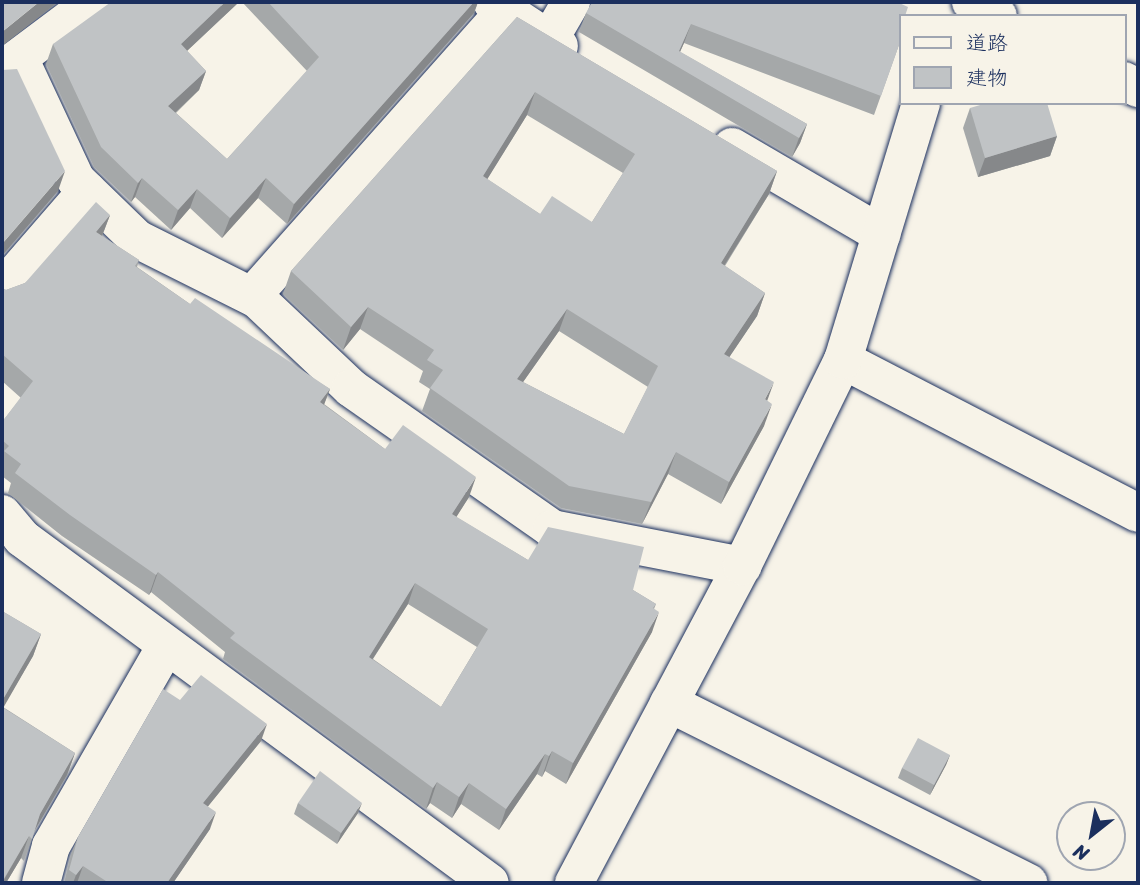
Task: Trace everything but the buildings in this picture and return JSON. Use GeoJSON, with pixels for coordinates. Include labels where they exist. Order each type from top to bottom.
{"type":"FeatureCollection","features":[{"type":"Feature","properties":{"kind":"street"},"geometry":{"type":"LineString","coordinates":[[93,2],[11,65],[76,180],[137,239],[252,296],[351,388],[552,528],[742,566]]}},
{"type":"Feature","properties":{"kind":"street"},"geometry":{"type":"LineString","coordinates":[[548,40],[571,2]]}},
{"type":"Feature","properties":{"kind":"street"},"geometry":{"type":"LineString","coordinates":[[971,2],[994,14]]}},
{"type":"Feature","properties":{"kind":"street"},"geometry":{"type":"LineString","coordinates":[[252,296],[499,6],[584,61]]}},
{"type":"Feature","properties":{"kind":"street"},"geometry":{"type":"LineString","coordinates":[[574,883],[742,566],[843,360],[920,105]]}},
{"type":"Feature","properties":{"kind":"street"},"geometry":{"type":"LineString","coordinates":[[703,130],[881,234]]}},
{"type":"Feature","properties":{"kind":"street"},"geometry":{"type":"LineString","coordinates":[[2,289],[87,191]]}},
{"type":"Feature","properties":{"kind":"street"},"geometry":{"type":"LineString","coordinates":[[843,360],[1138,513]]}},
{"type":"Feature","properties":{"kind":"street"},"geometry":{"type":"LineString","coordinates":[[2,514],[22,538],[490,883]]}},
{"type":"Feature","properties":{"kind":"street"},"geometry":{"type":"LineString","coordinates":[[41,883],[51,846],[166,646]]}},
{"type":"Feature","properties":{"kind":"street"},"geometry":{"type":"LineString","coordinates":[[669,704],[1029,883]]}}]}
